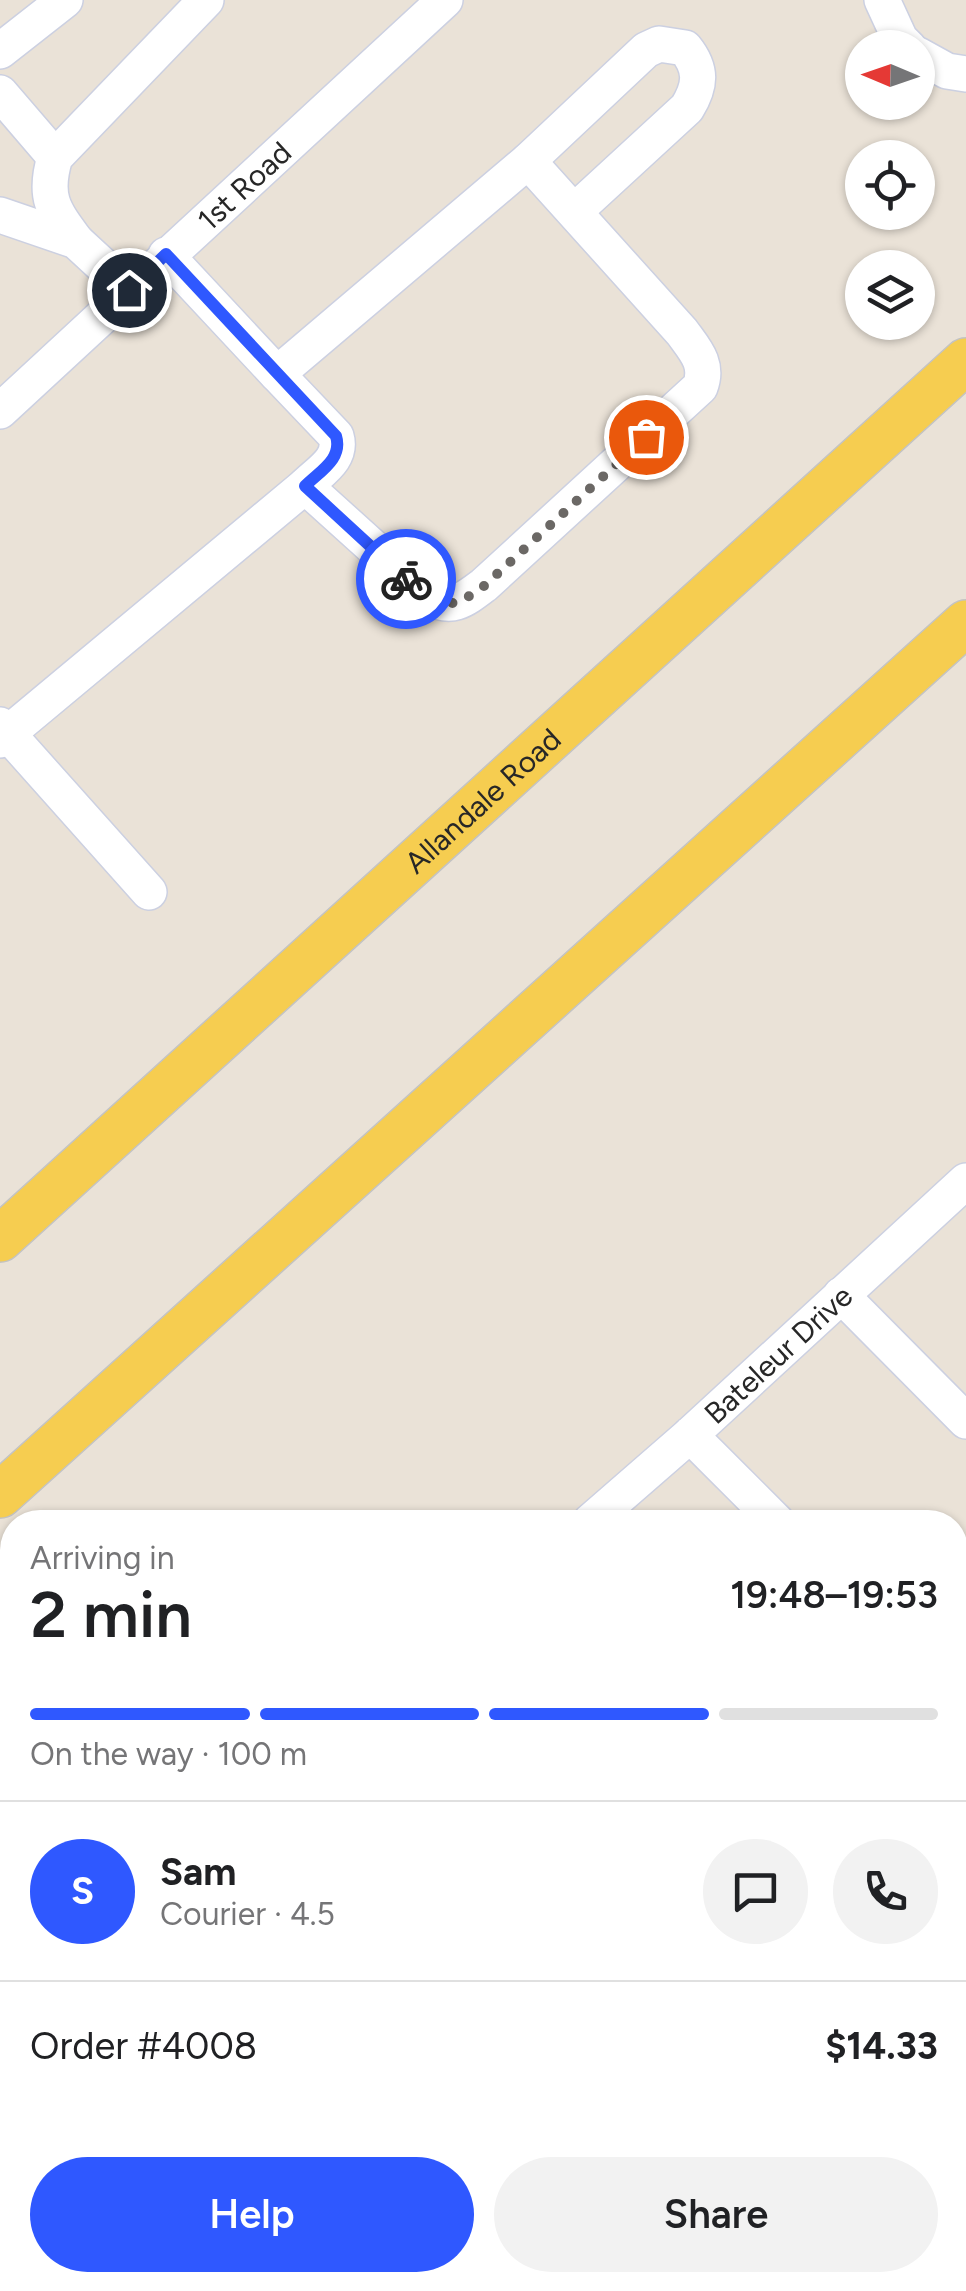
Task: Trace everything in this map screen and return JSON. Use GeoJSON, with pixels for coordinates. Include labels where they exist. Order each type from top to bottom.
{"type":"FeatureCollection","features":[{"type":"Feature","properties":{"kind":"main road","name":"Allandale Road"},"geometry":{"type":"LineString","coordinates":[[0,1239],[966,361]]}},
{"type":"Feature","properties":{"kind":"main road"},"geometry":{"type":"LineString","coordinates":[[0,1495],[966,623]]}},
{"type":"Feature","properties":{"kind":"street"},"geometry":{"type":"LineString","coordinates":[[0,51],[65,0]]}},
{"type":"Feature","properties":{"kind":"street"},"geometry":{"type":"LineString","coordinates":[[129,290],[76,242],[52,209],[49,184],[55,156],[206,0]]}},
{"type":"Feature","properties":{"kind":"street","name":"1st Road"},"geometry":{"type":"LineString","coordinates":[[0,411],[445,0]]}},
{"type":"Feature","properties":{"kind":"street"},"geometry":{"type":"LineString","coordinates":[[882,0],[896,30]]}},
{"type":"Feature","properties":{"kind":"street"},"geometry":{"type":"LineString","coordinates":[[278,374],[528,161],[646,50],[659,44],[684,48],[699,73],[698,91],[687,108],[575,211]]}},
{"type":"Feature","properties":{"kind":"street"},"geometry":{"type":"LineString","coordinates":[[935,64],[966,74]]}},
{"type":"Feature","properties":{"kind":"street"},"geometry":{"type":"LineString","coordinates":[[0,92],[55,156]]}},
{"type":"Feature","properties":{"kind":"street"},"geometry":{"type":"LineString","coordinates":[[305,486],[409,582],[450,606],[484,586],[700,387],[704,370],[700,356],[528,161]]}},
{"type":"Feature","properties":{"kind":"street"},"geometry":{"type":"LineString","coordinates":[[0,215],[76,242]]}},
{"type":"Feature","properties":{"kind":"street"},"geometry":{"type":"LineString","coordinates":[[149,892],[2,733],[305,486],[335,458],[339,444],[336,436],[166,254]]}},
{"type":"Feature","properties":{"kind":"street","name":"Bateleur Drive"},"geometry":{"type":"LineString","coordinates":[[604,1510],[966,1180]]}},
{"type":"Feature","properties":{"kind":"street"},"geometry":{"type":"LineString","coordinates":[[841,1295],[966,1421]]}},
{"type":"Feature","properties":{"kind":"street"},"geometry":{"type":"LineString","coordinates":[[690,1434],[765,1510]]}},
{"type":"Feature","properties":{"kind":"way so far"},"geometry":{"type":"LineString","coordinates":[[406,579],[438,602],[450,606],[462,602],[646,437]]}},
{"type":"Feature","properties":{"kind":"route"},"geometry":{"type":"LineString","coordinates":[[129,290],[166,254],[336,436],[339,444],[335,458],[305,486],[406,579]]}}]}
